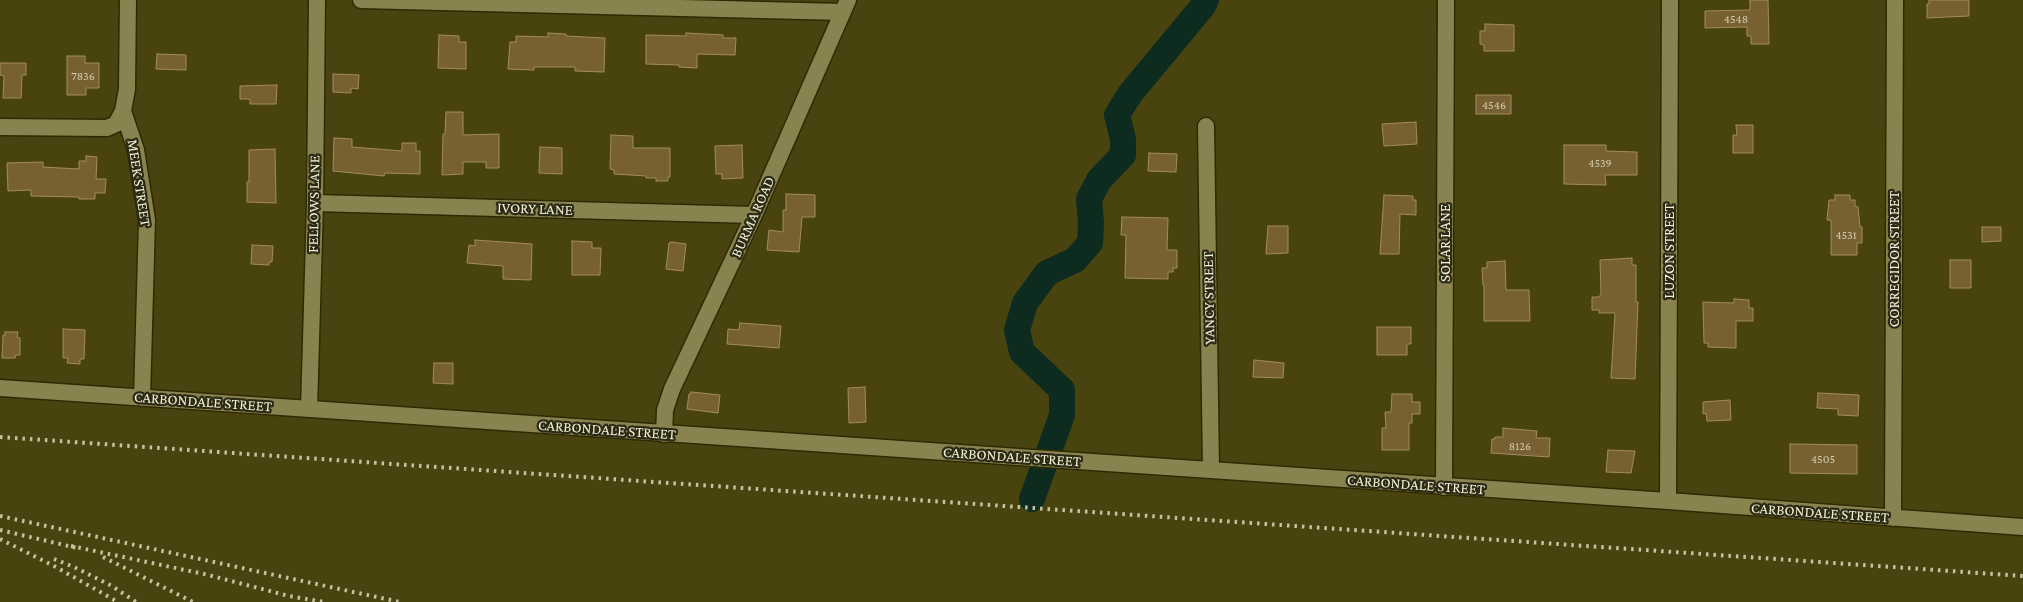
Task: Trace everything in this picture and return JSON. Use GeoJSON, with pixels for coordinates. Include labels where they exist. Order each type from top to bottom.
{"type":"FeatureCollection","features":[{"type":"Feature","properties":{"kind":"street","name":"MEEK STREET"},"geometry":{"type":"LineString","coordinates":[[128,0],[127,89],[123,111],[136,150],[147,220],[142,398]]}},
{"type":"Feature","properties":{"kind":"street","name":"FELLOWS LANE"},"geometry":{"type":"LineString","coordinates":[[309,409],[318,0]]}},
{"type":"Feature","properties":{"kind":"street"},"geometry":{"type":"LineString","coordinates":[[361,0],[845,6]]}},
{"type":"Feature","properties":{"kind":"street","name":"SOLAR LANE"},"geometry":{"type":"LineString","coordinates":[[1444,487],[1446,0]]}},
{"type":"Feature","properties":{"kind":"street","name":"LUZON STREET"},"geometry":{"type":"LineString","coordinates":[[1668,501],[1670,0]]}},
{"type":"Feature","properties":{"kind":"street","name":"CORREGIDOR STREET"},"geometry":{"type":"LineString","coordinates":[[1893,518],[1895,0]]}},
{"type":"Feature","properties":{"kind":"street","name":"BURMA ROAD"},"geometry":{"type":"LineString","coordinates":[[664,434],[665,410],[672,389],[754,215],[845,6]]}},
{"type":"Feature","properties":{"kind":"street"},"geometry":{"type":"LineString","coordinates":[[0,127],[107,128],[116,124],[123,111]]}},
{"type":"Feature","properties":{"kind":"street","name":"YANCY STREET"},"geometry":{"type":"LineString","coordinates":[[1206,126],[1211,470]]}},
{"type":"Feature","properties":{"kind":"street","name":"IVORY LANE"},"geometry":{"type":"LineString","coordinates":[[315,203],[754,215]]}},
{"type":"Feature","properties":{"kind":"street","name":"CARBONDALE STREET"},"geometry":{"type":"LineString","coordinates":[[0,388],[1668,501],[2023,528]]}},
{"type":"Feature","properties":{"kind":"building"},"geometry":{"type":"Polygon","coordinates":[[[1750,0],[1768,0],[1769,44],[1751,44],[1751,36],[1747,36],[1747,27],[1705,28],[1705,11],[1750,10],[1750,0]]]}},
{"type":"Feature","properties":{"kind":"building"},"geometry":{"type":"Polygon","coordinates":[[[1929,0],[1969,0],[1969,16],[1927,18],[1927,4],[1929,4],[1929,0]]]}},
{"type":"Feature","properties":{"kind":"building"},"geometry":{"type":"Polygon","coordinates":[[[1485,24],[1514,25],[1514,51],[1484,51],[1484,45],[1480,44],[1480,31],[1485,31],[1485,24]]]}},
{"type":"Feature","properties":{"kind":"building"},"geometry":{"type":"Polygon","coordinates":[[[548,33],[605,38],[604,72],[575,71],[575,67],[534,67],[534,70],[508,69],[510,42],[516,42],[516,36],[548,37],[548,33]]]}},
{"type":"Feature","properties":{"kind":"building"},"geometry":{"type":"Polygon","coordinates":[[[686,33],[723,35],[723,38],[736,38],[735,55],[697,54],[697,68],[679,67],[679,65],[646,64],[646,35],[686,36],[686,33]]]}},
{"type":"Feature","properties":{"kind":"building"},"geometry":{"type":"Polygon","coordinates":[[[439,35],[459,36],[459,42],[466,42],[466,69],[438,68],[439,35]]]}},
{"type":"Feature","properties":{"kind":"building"},"geometry":{"type":"Polygon","coordinates":[[[157,54],[186,55],[186,70],[156,69],[157,54]]]}},
{"type":"Feature","properties":{"kind":"building"},"geometry":{"type":"Polygon","coordinates":[[[67,56],[85,56],[85,63],[99,63],[99,88],[86,88],[86,95],[67,95],[67,56]]]}},
{"type":"Feature","properties":{"kind":"building"},"geometry":{"type":"Polygon","coordinates":[[[0,63],[26,63],[26,75],[22,75],[21,98],[3,98],[4,76],[0,75],[0,63]]]}},
{"type":"Feature","properties":{"kind":"building"},"geometry":{"type":"Polygon","coordinates":[[[333,74],[359,75],[358,89],[351,88],[351,93],[333,92],[333,74]]]}},
{"type":"Feature","properties":{"kind":"building"},"geometry":{"type":"Polygon","coordinates":[[[277,85],[276,104],[250,104],[250,99],[240,99],[240,86],[277,85]]]}},
{"type":"Feature","properties":{"kind":"building"},"geometry":{"type":"Polygon","coordinates":[[[1476,95],[1511,95],[1511,114],[1476,114],[1476,95]]]}},
{"type":"Feature","properties":{"kind":"building"},"geometry":{"type":"Polygon","coordinates":[[[446,112],[463,112],[463,135],[499,134],[499,168],[486,168],[486,162],[463,162],[463,174],[442,175],[443,134],[445,134],[446,112]]]}},
{"type":"Feature","properties":{"kind":"building"},"geometry":{"type":"Polygon","coordinates":[[[1416,122],[1417,144],[1384,146],[1382,124],[1416,122]]]}},
{"type":"Feature","properties":{"kind":"building"},"geometry":{"type":"Polygon","coordinates":[[[1736,125],[1753,125],[1753,153],[1733,153],[1733,135],[1737,135],[1736,125]]]}},
{"type":"Feature","properties":{"kind":"building"},"geometry":{"type":"Polygon","coordinates":[[[611,135],[633,136],[633,148],[670,148],[670,177],[668,177],[668,181],[656,181],[656,178],[646,178],[646,176],[614,174],[614,170],[610,169],[611,135]]]}},
{"type":"Feature","properties":{"kind":"building"},"geometry":{"type":"Polygon","coordinates":[[[334,138],[352,139],[352,147],[402,151],[402,143],[416,143],[416,151],[420,151],[420,174],[385,173],[384,176],[333,171],[334,138]]]}},
{"type":"Feature","properties":{"kind":"building"},"geometry":{"type":"Polygon","coordinates":[[[742,145],[743,178],[722,179],[722,174],[716,174],[715,146],[742,145]]]}},
{"type":"Feature","properties":{"kind":"building"},"geometry":{"type":"Polygon","coordinates":[[[1564,145],[1606,145],[1606,151],[1637,152],[1637,175],[1605,175],[1606,185],[1564,184],[1564,145]]]}},
{"type":"Feature","properties":{"kind":"building"},"geometry":{"type":"Polygon","coordinates":[[[540,147],[562,148],[562,174],[539,173],[540,147]]]}},
{"type":"Feature","properties":{"kind":"building"},"geometry":{"type":"Polygon","coordinates":[[[275,149],[276,203],[247,202],[249,150],[275,149]]]}},
{"type":"Feature","properties":{"kind":"building"},"geometry":{"type":"Polygon","coordinates":[[[1149,153],[1177,154],[1176,172],[1148,171],[1149,153]]]}},
{"type":"Feature","properties":{"kind":"building"},"geometry":{"type":"Polygon","coordinates":[[[86,156],[97,157],[96,179],[106,179],[105,193],[95,193],[95,199],[31,196],[31,190],[8,191],[7,163],[43,162],[43,167],[79,169],[79,161],[86,161],[86,156]]]}},
{"type":"Feature","properties":{"kind":"building"},"geometry":{"type":"Polygon","coordinates":[[[786,194],[815,195],[815,217],[802,217],[799,252],[767,250],[769,230],[783,232],[783,210],[786,210],[786,194]]]}},
{"type":"Feature","properties":{"kind":"building"},"geometry":{"type":"Polygon","coordinates":[[[1384,195],[1413,196],[1413,200],[1416,200],[1416,215],[1400,214],[1399,254],[1380,254],[1384,195]]]}},
{"type":"Feature","properties":{"kind":"building"},"geometry":{"type":"Polygon","coordinates":[[[1835,195],[1850,195],[1850,200],[1855,200],[1855,206],[1858,207],[1860,227],[1862,227],[1862,243],[1857,243],[1857,255],[1831,255],[1831,220],[1827,220],[1829,200],[1835,200],[1835,195]]]}},
{"type":"Feature","properties":{"kind":"building"},"geometry":{"type":"Polygon","coordinates":[[[1122,217],[1168,218],[1167,250],[1177,250],[1177,268],[1173,268],[1173,272],[1168,272],[1168,279],[1125,278],[1126,235],[1121,235],[1122,217]]]}},
{"type":"Feature","properties":{"kind":"building"},"geometry":{"type":"Polygon","coordinates":[[[1268,226],[1288,226],[1288,253],[1266,254],[1268,226]]]}},
{"type":"Feature","properties":{"kind":"building"},"geometry":{"type":"Polygon","coordinates":[[[1982,227],[2001,227],[2001,241],[1982,242],[1982,227]]]}},
{"type":"Feature","properties":{"kind":"building"},"geometry":{"type":"Polygon","coordinates":[[[475,240],[532,244],[531,280],[503,279],[503,266],[467,263],[469,245],[475,246],[475,240]]]}},
{"type":"Feature","properties":{"kind":"building"},"geometry":{"type":"Polygon","coordinates":[[[572,241],[592,242],[592,248],[601,248],[600,275],[572,275],[572,241]]]}},
{"type":"Feature","properties":{"kind":"building"},"geometry":{"type":"Polygon","coordinates":[[[669,243],[686,244],[683,271],[666,269],[669,243]]]}},
{"type":"Feature","properties":{"kind":"building"},"geometry":{"type":"Polygon","coordinates":[[[252,245],[273,246],[272,262],[269,262],[269,265],[251,264],[252,245]]]}},
{"type":"Feature","properties":{"kind":"building"},"geometry":{"type":"Polygon","coordinates":[[[1632,258],[1632,265],[1636,265],[1636,302],[1638,302],[1635,379],[1611,378],[1615,313],[1599,313],[1599,310],[1592,310],[1592,297],[1599,297],[1601,294],[1600,260],[1632,258]]]}},
{"type":"Feature","properties":{"kind":"building"},"geometry":{"type":"Polygon","coordinates":[[[1950,260],[1971,260],[1971,288],[1950,288],[1950,260]]]}},
{"type":"Feature","properties":{"kind":"building"},"geometry":{"type":"Polygon","coordinates":[[[1505,261],[1506,290],[1529,290],[1530,321],[1484,321],[1482,268],[1487,268],[1487,262],[1505,261]]]}},
{"type":"Feature","properties":{"kind":"building"},"geometry":{"type":"Polygon","coordinates":[[[1734,299],[1749,300],[1749,308],[1753,308],[1753,321],[1736,321],[1736,348],[1708,347],[1708,343],[1704,343],[1703,302],[1734,303],[1734,299]]]}},
{"type":"Feature","properties":{"kind":"building"},"geometry":{"type":"Polygon","coordinates":[[[740,323],[781,326],[779,348],[727,344],[728,329],[739,330],[740,323]]]}},
{"type":"Feature","properties":{"kind":"building"},"geometry":{"type":"Polygon","coordinates":[[[1377,327],[1411,327],[1411,344],[1407,344],[1407,355],[1377,355],[1377,327]]]}},
{"type":"Feature","properties":{"kind":"building"},"geometry":{"type":"Polygon","coordinates":[[[63,329],[85,330],[84,359],[80,359],[80,364],[67,363],[68,358],[63,358],[63,329]]]}},
{"type":"Feature","properties":{"kind":"building"},"geometry":{"type":"Polygon","coordinates":[[[5,332],[18,332],[20,355],[16,355],[15,358],[2,358],[3,335],[5,335],[5,332]]]}},
{"type":"Feature","properties":{"kind":"building"},"geometry":{"type":"Polygon","coordinates":[[[1254,360],[1284,363],[1283,378],[1253,377],[1254,360]]]}},
{"type":"Feature","properties":{"kind":"building"},"geometry":{"type":"Polygon","coordinates":[[[434,363],[453,363],[453,384],[433,383],[434,363]]]}},
{"type":"Feature","properties":{"kind":"building"},"geometry":{"type":"Polygon","coordinates":[[[865,387],[866,422],[849,423],[848,388],[865,387]]]}},
{"type":"Feature","properties":{"kind":"building"},"geometry":{"type":"Polygon","coordinates":[[[691,392],[720,395],[718,413],[687,409],[691,392]]]}},
{"type":"Feature","properties":{"kind":"building"},"geometry":{"type":"Polygon","coordinates":[[[1818,393],[1859,395],[1858,416],[1838,415],[1838,409],[1817,408],[1818,393]]]}},
{"type":"Feature","properties":{"kind":"building"},"geometry":{"type":"Polygon","coordinates":[[[1392,394],[1412,394],[1412,402],[1420,402],[1420,414],[1412,414],[1412,423],[1409,423],[1409,450],[1382,450],[1382,428],[1386,428],[1385,412],[1391,412],[1392,394]]]}},
{"type":"Feature","properties":{"kind":"building"},"geometry":{"type":"Polygon","coordinates":[[[1730,400],[1731,420],[1707,421],[1706,413],[1703,414],[1703,402],[1730,400]]]}},
{"type":"Feature","properties":{"kind":"building"},"geometry":{"type":"Polygon","coordinates":[[[1503,428],[1537,431],[1536,438],[1550,438],[1549,457],[1491,453],[1492,439],[1503,437],[1503,428]]]}},
{"type":"Feature","properties":{"kind":"building"},"geometry":{"type":"Polygon","coordinates":[[[1790,444],[1857,445],[1857,474],[1790,473],[1790,444]]]}},
{"type":"Feature","properties":{"kind":"building"},"geometry":{"type":"Polygon","coordinates":[[[1608,450],[1635,451],[1631,473],[1606,472],[1608,450]]]}},
{"type":"Feature","properties":{"kind":"waterway"},"geometry":{"type":"LineString","coordinates":[[1032,499],[1062,415],[1062,390],[1022,352],[1017,330],[1025,303],[1047,273],[1075,260],[1090,243],[1089,199],[1099,180],[1123,155],[1123,139],[1117,115],[1130,94],[1206,0]]}},
{"type":"Feature","properties":{"kind":"railway"},"geometry":{"type":"LineString","coordinates":[[0,437],[2023,576]]}},
{"type":"Feature","properties":{"kind":"railway"},"geometry":{"type":"LineString","coordinates":[[0,516],[400,602]]}},
{"type":"Feature","properties":{"kind":"railway"},"geometry":{"type":"LineString","coordinates":[[0,530],[77,548]]}},
{"type":"Feature","properties":{"kind":"railway"},"geometry":{"type":"LineString","coordinates":[[0,539],[54,566],[118,602]]}},
{"type":"Feature","properties":{"kind":"railway"},"geometry":{"type":"LineString","coordinates":[[71,546],[204,574],[289,596],[324,602]]}},
{"type":"Feature","properties":{"kind":"railway"},"geometry":{"type":"LineString","coordinates":[[103,557],[193,602]]}},
{"type":"Feature","properties":{"kind":"railway"},"geometry":{"type":"LineString","coordinates":[[54,559],[112,586],[136,602]]}}]}
